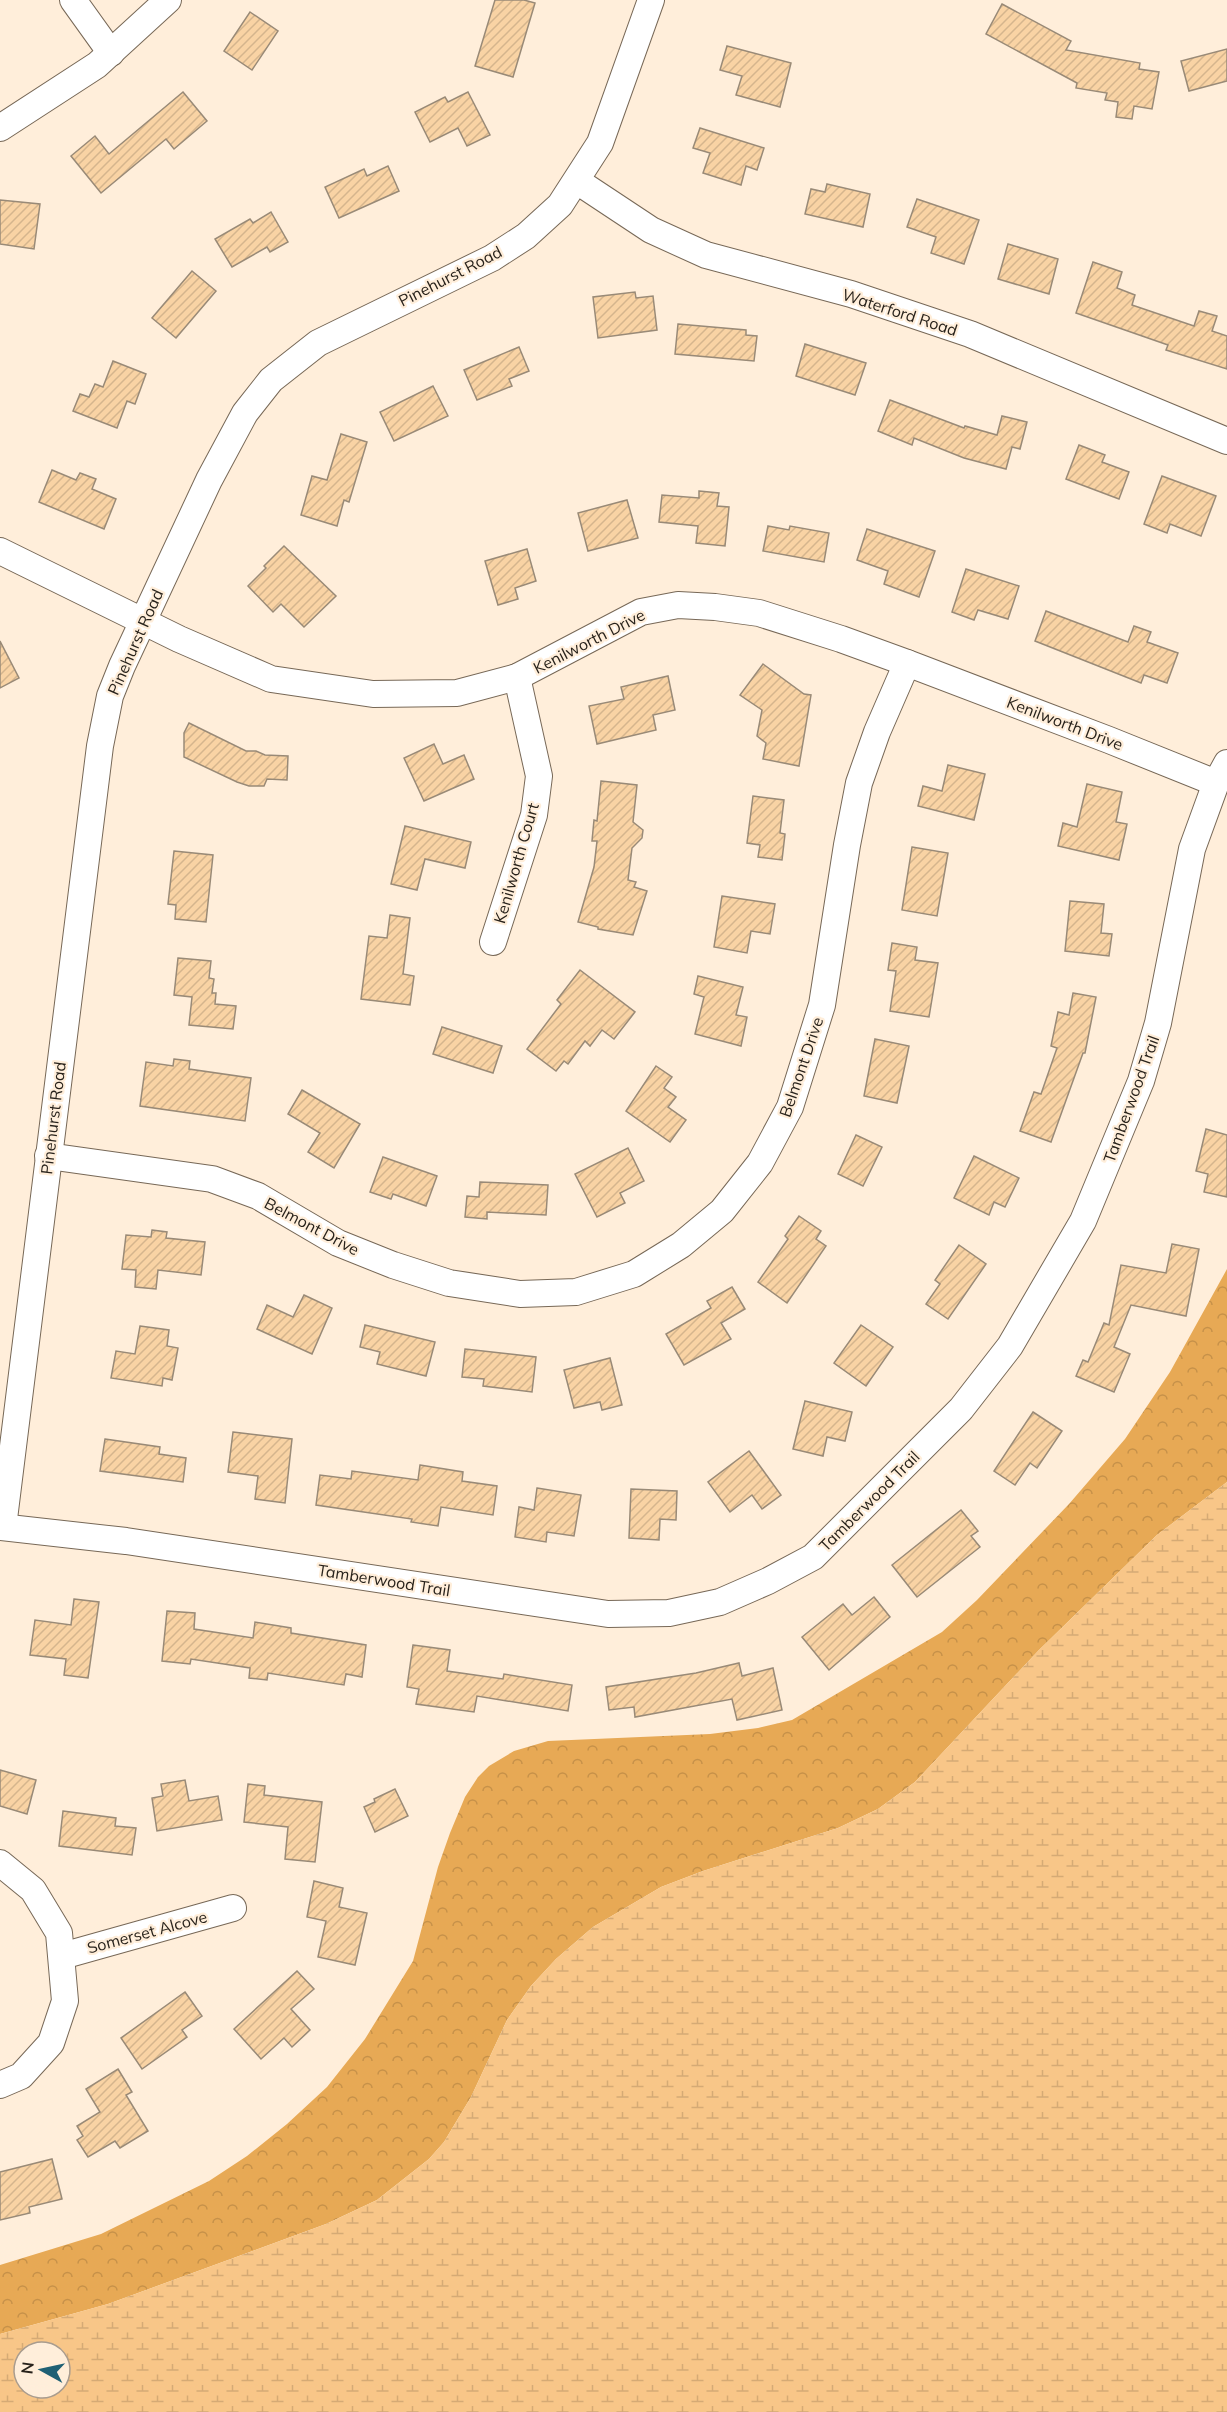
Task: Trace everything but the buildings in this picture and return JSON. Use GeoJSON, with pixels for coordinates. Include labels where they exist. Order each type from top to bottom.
{"type":"FeatureCollection","features":[{"type":"Feature","properties":{"kind":"street"},"geometry":{"type":"LineString","coordinates":[[73,0],[111,53]]}},
{"type":"Feature","properties":{"kind":"street"},"geometry":{"type":"LineString","coordinates":[[0,128],[97,65],[168,0]]}},
{"type":"Feature","properties":{"kind":"street","name":"Pinehurst Road"},"geometry":{"type":"LineString","coordinates":[[2,1527],[101,737],[115,682],[232,434],[245,413],[271,380],[318,343],[492,258],[526,236],[560,205],[600,142],[651,0]]}},
{"type":"Feature","properties":{"kind":"street","name":"Waterford Road"},"geometry":{"type":"LineString","coordinates":[[577,181],[651,230],[706,255],[851,294],[970,334],[1227,441]]}},
{"type":"Feature","properties":{"kind":"street","name":"Kenilworth Drive"},"geometry":{"type":"LineString","coordinates":[[0,551],[179,639],[271,679],[384,694],[457,693],[517,677],[641,612],[678,605],[715,607],[759,613],[841,639],[1109,740],[1221,773]]}},
{"type":"Feature","properties":{"kind":"street","name":"Belmont Drive"},"geometry":{"type":"LineString","coordinates":[[48,1156],[212,1179],[258,1196],[338,1243],[393,1266],[449,1283],[520,1294],[576,1292],[634,1274],[681,1245],[722,1211],[760,1163],[790,1107],[822,1005],[859,783],[877,732],[907,663]]}},
{"type":"Feature","properties":{"kind":"street","name":"Kenilworth Court"},"geometry":{"type":"LineString","coordinates":[[493,942],[534,815],[539,776],[517,677]]}},
{"type":"Feature","properties":{"kind":"street","name":"Tamberwood Trail"},"geometry":{"type":"LineString","coordinates":[[2,1527],[126,1541],[608,1614],[669,1613],[720,1602],[768,1581],[813,1557],[961,1409],[1010,1346],[1083,1221],[1141,1082],[1158,1023],[1192,849],[1221,773]]}},
{"type":"Feature","properties":{"kind":"street"},"geometry":{"type":"LineString","coordinates":[[0,1863],[33,1890],[59,1933],[65,2001],[51,2043],[21,2076],[0,2085]]}},
{"type":"Feature","properties":{"kind":"street","name":"Somerset Alcove"},"geometry":{"type":"LineString","coordinates":[[62,1956],[233,1908]]}},
{"type":"Feature","properties":{"kind":"green space"},"geometry":{"type":"Polygon","coordinates":[[[1227,1269],[1227,1482],[1157,1535],[1039,1650],[915,1782],[878,1809],[838,1828],[703,1871],[661,1887],[593,1927],[556,1959],[531,1986],[507,2020],[471,2097],[444,2142],[429,2159],[377,2200],[326,2224],[108,2304],[0,2334],[0,2265],[101,2234],[209,2181],[247,2156],[287,2124],[327,2087],[365,2039],[413,1961],[438,1867],[450,1833],[465,1797],[478,1777],[489,1766],[514,1751],[548,1741],[710,1734],[758,1728],[792,1720],[942,1632],[977,1600],[1069,1504],[1125,1439],[1170,1372],[1227,1269]]]}},
{"type":"Feature","properties":{"kind":"green space"},"geometry":{"type":"Polygon","coordinates":[[[1227,1482],[1227,2412],[0,2412],[0,2334],[108,2304],[326,2224],[377,2200],[429,2159],[444,2142],[471,2097],[507,2020],[531,1986],[556,1959],[593,1927],[661,1887],[703,1871],[838,1828],[878,1809],[915,1782],[1039,1650],[1157,1535],[1227,1482]]]}}]}
